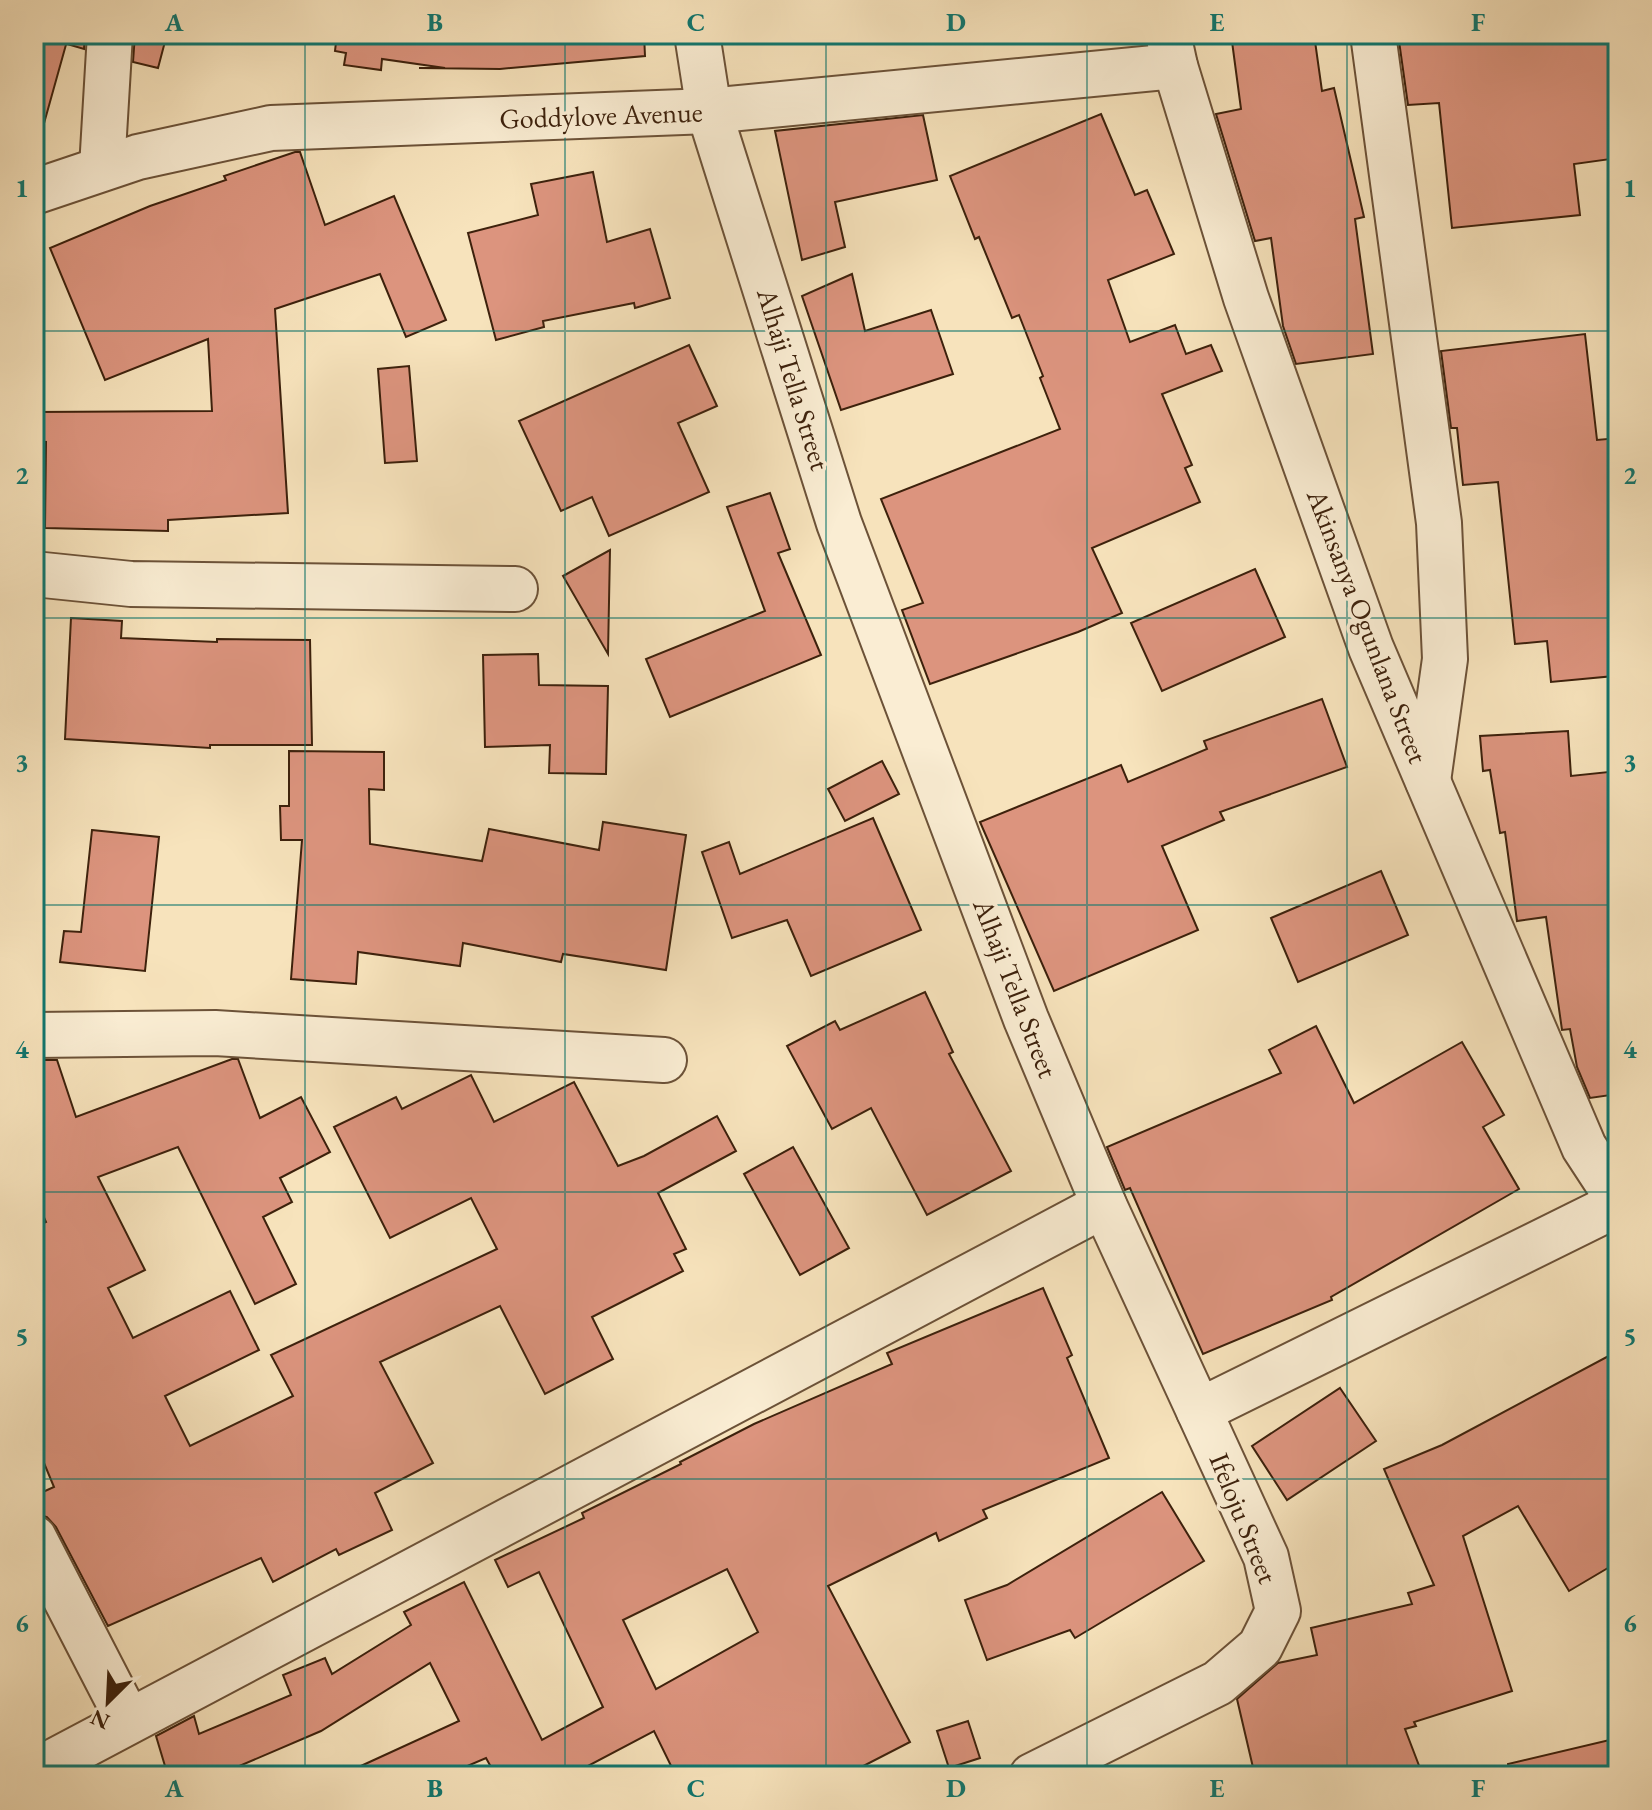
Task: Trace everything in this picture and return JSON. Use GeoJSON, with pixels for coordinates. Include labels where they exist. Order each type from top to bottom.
{"type":"FeatureCollection","features":[{"type":"Feature","properties":{"kind":"street"},"geometry":{"type":"LineString","coordinates":[[102,168],[110,34]]}},
{"type":"Feature","properties":{"kind":"street","name":"Alhaji Tella Street"},"geometry":{"type":"LineString","coordinates":[[697,34],[709,111],[839,523],[1026,1019],[1104,1205],[1199,1411]]}},
{"type":"Feature","properties":{"kind":"street"},"geometry":{"type":"LineString","coordinates":[[1373,34],[1439,523],[1445,659],[1428,781]]}},
{"type":"Feature","properties":{"kind":"street","name":"Goddylove Avenue"},"geometry":{"type":"LineString","coordinates":[[34,192],[138,157],[271,128],[709,111],[1172,50]]}},
{"type":"Feature","properties":{"kind":"street","name":"Akinsanya Ogunlana Street"},"geometry":{"type":"LineString","coordinates":[[1172,50],[1246,298],[1371,648],[1584,1147],[1618,1201]]}},
{"type":"Feature","properties":{"kind":"street"},"geometry":{"type":"LineString","coordinates":[[34,574],[131,584],[515,589]]}},
{"type":"Feature","properties":{"kind":"street"},"geometry":{"type":"LineString","coordinates":[[34,1035],[215,1033],[664,1060]]}},
{"type":"Feature","properties":{"kind":"street"},"geometry":{"type":"LineString","coordinates":[[1199,1411],[1618,1201]]}},
{"type":"Feature","properties":{"kind":"street"},"geometry":{"type":"LineString","coordinates":[[34,1772],[1104,1205]]}},
{"type":"Feature","properties":{"kind":"street","name":"Ifeloju Street"},"geometry":{"type":"LineString","coordinates":[[1032,1776],[1218,1683],[1260,1647],[1278,1611],[1266,1557],[1199,1411]]}},
{"type":"Feature","properties":{"kind":"street"},"geometry":{"type":"LineString","coordinates":[[34,1538],[128,1720]]}},
{"type":"Feature","properties":{"kind":"building"},"geometry":{"type":"Polygon","coordinates":[[[34,34],[85,34],[84,49],[67,44],[67,41],[43,127],[34,126],[34,34]]]}},
{"type":"Feature","properties":{"kind":"building"},"geometry":{"type":"Polygon","coordinates":[[[135,34],[167,34],[158,68],[133,62],[135,34]]]}},
{"type":"Feature","properties":{"kind":"building"},"geometry":{"type":"Polygon","coordinates":[[[337,34],[644,34],[645,56],[500,69],[419,68],[445,68],[382,59],[381,70],[344,65],[346,53],[335,51],[337,34]]]}},
{"type":"Feature","properties":{"kind":"building"},"geometry":{"type":"Polygon","coordinates":[[[1231,34],[1314,34],[1322,91],[1334,88],[1364,217],[1355,219],[1373,354],[1296,364],[1283,326],[1271,238],[1255,241],[1216,114],[1241,109],[1231,34]]]}},
{"type":"Feature","properties":{"kind":"building"},"geometry":{"type":"Polygon","coordinates":[[[1398,34],[1618,34],[1618,158],[1574,164],[1580,215],[1452,228],[1439,103],[1408,105],[1398,34]]]}},
{"type":"Feature","properties":{"kind":"building"},"geometry":{"type":"Polygon","coordinates":[[[1101,114],[1135,195],[1147,190],[1174,254],[1108,280],[1130,342],[1175,325],[1186,354],[1211,345],[1222,371],[1162,394],[1192,465],[1185,468],[1200,502],[1092,548],[1122,613],[1078,632],[930,684],[902,610],[923,603],[881,499],[1060,429],[1019,315],[1012,318],[950,176],[1101,114]]]}},
{"type":"Feature","properties":{"kind":"building"},"geometry":{"type":"Polygon","coordinates":[[[923,115],[937,180],[835,202],[845,247],[802,260],[775,131],[923,115]]]}},
{"type":"Feature","properties":{"kind":"building"},"geometry":{"type":"Polygon","coordinates":[[[300,152],[325,225],[394,196],[446,320],[406,337],[380,274],[275,309],[288,513],[168,520],[168,531],[45,528],[46,442],[34,441],[34,412],[212,411],[208,339],[105,380],[50,248],[150,206],[226,180],[224,176],[300,152]]]}},
{"type":"Feature","properties":{"kind":"building"},"geometry":{"type":"Polygon","coordinates":[[[593,172],[607,242],[650,229],[670,298],[635,308],[634,303],[543,321],[544,327],[496,340],[468,233],[538,215],[531,184],[593,172]]]}},
{"type":"Feature","properties":{"kind":"building"},"geometry":{"type":"Polygon","coordinates":[[[852,274],[865,331],[931,310],[953,374],[841,410],[802,296],[852,274]]]}},
{"type":"Feature","properties":{"kind":"building"},"geometry":{"type":"Polygon","coordinates":[[[1585,334],[1597,440],[1618,438],[1618,634],[1610,634],[1614,676],[1551,682],[1547,641],[1515,644],[1498,482],[1463,485],[1457,428],[1451,428],[1441,351],[1585,334]]]}},
{"type":"Feature","properties":{"kind":"building"},"geometry":{"type":"Polygon","coordinates":[[[689,345],[717,406],[678,423],[709,492],[609,536],[592,497],[561,511],[519,421],[689,345]]]}},
{"type":"Feature","properties":{"kind":"building"},"geometry":{"type":"Polygon","coordinates":[[[409,366],[417,461],[385,463],[378,369],[409,366]]]}},
{"type":"Feature","properties":{"kind":"building"},"geometry":{"type":"Polygon","coordinates":[[[770,493],[790,549],[778,553],[821,655],[670,717],[646,659],[765,611],[727,507],[770,493]]]}},
{"type":"Feature","properties":{"kind":"building"},"geometry":{"type":"Polygon","coordinates":[[[610,550],[608,654],[563,576],[610,550]]]}},
{"type":"Feature","properties":{"kind":"building"},"geometry":{"type":"Polygon","coordinates":[[[1255,569],[1285,637],[1162,691],[1131,623],[1255,569]]]}},
{"type":"Feature","properties":{"kind":"building"},"geometry":{"type":"Polygon","coordinates":[[[71,618],[122,621],[121,638],[217,642],[217,639],[310,640],[312,745],[210,745],[210,748],[65,739],[71,618]]]}},
{"type":"Feature","properties":{"kind":"building"},"geometry":{"type":"Polygon","coordinates":[[[538,654],[539,685],[608,686],[606,774],[549,773],[550,745],[485,747],[483,655],[538,654]]]}},
{"type":"Feature","properties":{"kind":"building"},"geometry":{"type":"Polygon","coordinates":[[[1322,699],[1347,767],[1220,812],[1224,820],[1162,846],[1198,930],[1054,991],[980,822],[1121,765],[1128,782],[1207,749],[1204,741],[1322,699]]]}},
{"type":"Feature","properties":{"kind":"building"},"geometry":{"type":"Polygon","coordinates":[[[1568,731],[1571,776],[1618,771],[1618,1094],[1590,1098],[1577,1067],[1570,1029],[1562,1030],[1546,917],[1517,921],[1505,832],[1500,833],[1490,770],[1483,771],[1480,736],[1568,731]]]}},
{"type":"Feature","properties":{"kind":"building"},"geometry":{"type":"Polygon","coordinates":[[[289,751],[384,752],[384,790],[369,789],[370,844],[482,861],[489,829],[599,850],[603,822],[686,835],[666,970],[563,954],[561,962],[463,943],[460,966],[358,952],[356,984],[291,979],[302,840],[281,840],[280,806],[289,806],[289,751]]]}},
{"type":"Feature","properties":{"kind":"building"},"geometry":{"type":"Polygon","coordinates":[[[882,761],[899,794],[845,821],[828,789],[882,761]]]}},
{"type":"Feature","properties":{"kind":"building"},"geometry":{"type":"Polygon","coordinates":[[[873,818],[921,930],[811,976],[787,920],[732,938],[702,852],[729,842],[740,874],[873,818]]]}},
{"type":"Feature","properties":{"kind":"building"},"geometry":{"type":"Polygon","coordinates":[[[92,830],[159,837],[145,971],[60,962],[64,931],[81,932],[92,830]]]}},
{"type":"Feature","properties":{"kind":"building"},"geometry":{"type":"Polygon","coordinates":[[[1381,871],[1408,935],[1298,982],[1271,918],[1381,871]]]}},
{"type":"Feature","properties":{"kind":"building"},"geometry":{"type":"Polygon","coordinates":[[[925,992],[953,1052],[949,1054],[1011,1171],[927,1215],[871,1108],[832,1129],[787,1046],[835,1021],[840,1030],[925,992]]]}},
{"type":"Feature","properties":{"kind":"building"},"geometry":{"type":"Polygon","coordinates":[[[1316,1026],[1354,1103],[1462,1042],[1504,1115],[1483,1127],[1519,1189],[1331,1297],[1332,1300],[1203,1354],[1130,1188],[1125,1190],[1107,1147],[1281,1073],[1269,1050],[1316,1026]]]}},
{"type":"Feature","properties":{"kind":"building"},"geometry":{"type":"Polygon","coordinates":[[[238,1059],[260,1118],[301,1097],[330,1152],[280,1178],[292,1202],[263,1217],[296,1284],[255,1304],[178,1147],[98,1177],[145,1270],[108,1288],[133,1338],[230,1291],[259,1350],[165,1396],[190,1446],[293,1396],[271,1355],[497,1249],[471,1198],[390,1238],[334,1127],[396,1097],[402,1109],[471,1075],[494,1122],[574,1082],[618,1166],[644,1156],[717,1116],[736,1151],[658,1193],[686,1249],[674,1254],[683,1271],[592,1317],[613,1359],[545,1394],[500,1306],[380,1362],[433,1463],[375,1493],[392,1530],[339,1555],[336,1549],[273,1582],[261,1558],[108,1626],[56,1527],[47,1517],[34,1513],[34,1496],[54,1487],[34,1439],[34,1227],[46,1222],[34,1195],[34,1060],[57,1060],[76,1117],[238,1059]]]}},
{"type":"Feature","properties":{"kind":"building"},"geometry":{"type":"Polygon","coordinates":[[[793,1147],[849,1248],[800,1275],[744,1174],[793,1147]]]}},
{"type":"Feature","properties":{"kind":"building"},"geometry":{"type":"Polygon","coordinates":[[[1043,1288],[1072,1355],[1067,1358],[1109,1458],[983,1510],[987,1518],[939,1541],[936,1533],[828,1586],[910,1742],[844,1776],[676,1776],[654,1731],[569,1776],[496,1776],[486,1758],[444,1776],[339,1776],[459,1721],[430,1663],[321,1731],[216,1776],[168,1776],[156,1736],[194,1716],[199,1734],[291,1695],[283,1675],[325,1658],[332,1674],[411,1625],[404,1612],[464,1582],[542,1740],[603,1707],[539,1572],[508,1587],[495,1560],[584,1518],[582,1513],[754,1424],[892,1364],[887,1353],[1043,1288]],[[727,1569],[623,1620],[656,1689],[758,1632],[727,1569]]]}},
{"type":"Feature","properties":{"kind":"building"},"geometry":{"type":"Polygon","coordinates":[[[1618,1351],[1618,1562],[1569,1591],[1518,1506],[1463,1536],[1512,1691],[1414,1722],[1416,1726],[1405,1729],[1423,1776],[1255,1776],[1237,1699],[1278,1663],[1317,1655],[1311,1628],[1412,1604],[1408,1593],[1434,1585],[1384,1469],[1442,1445],[1618,1351]]]}},
{"type":"Feature","properties":{"kind":"building"},"geometry":{"type":"Polygon","coordinates":[[[1340,1388],[1376,1441],[1287,1500],[1252,1446],[1340,1388]]]}},
{"type":"Feature","properties":{"kind":"building"},"geometry":{"type":"Polygon","coordinates":[[[1162,1492],[1204,1561],[1075,1638],[1070,1630],[987,1660],[965,1600],[1007,1585],[1162,1492]]]}},
{"type":"Feature","properties":{"kind":"building"},"geometry":{"type":"Polygon","coordinates":[[[968,1721],[980,1758],[949,1768],[937,1731],[968,1721]]]}},
{"type":"Feature","properties":{"kind":"building"},"geometry":{"type":"Polygon","coordinates":[[[1618,1738],[1618,1776],[1509,1776],[1508,1764],[1618,1738]]]}}]}
